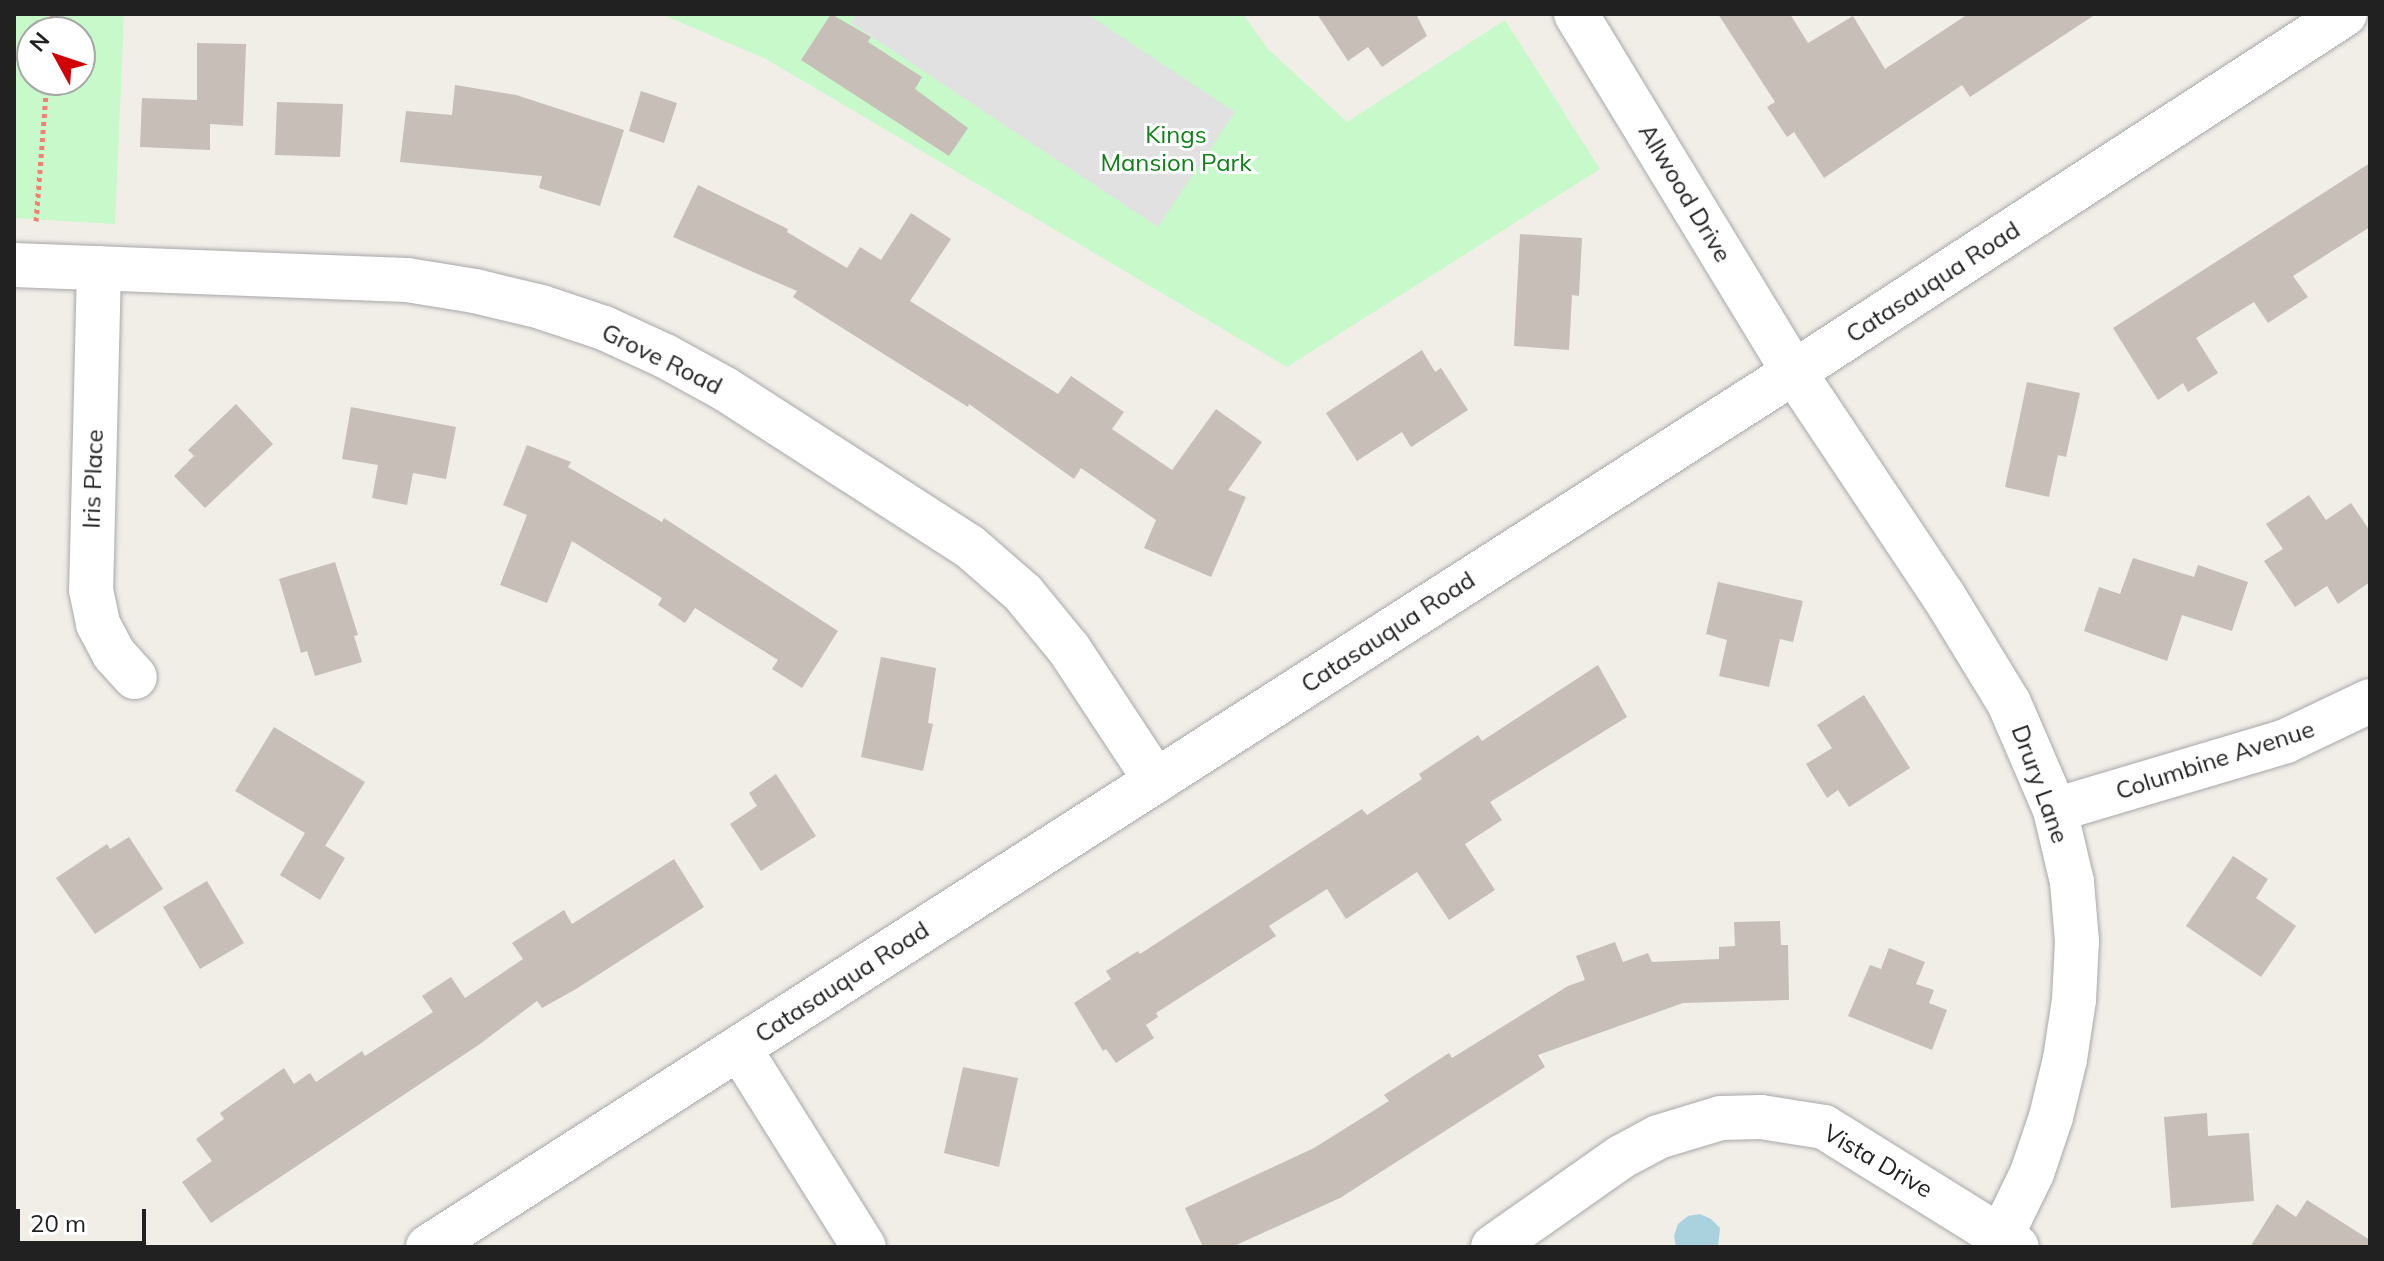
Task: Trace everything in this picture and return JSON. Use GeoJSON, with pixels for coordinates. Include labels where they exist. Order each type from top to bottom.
{"type":"FeatureCollection","features":[{"type":"Feature","properties":{"kind":"street","name":"Allwood Drive"},"geometry":{"type":"LineString","coordinates":[[1576,14],[1794,372]]}},
{"type":"Feature","properties":{"kind":"street","name":"Catasauqua Road"},"geometry":{"type":"LineString","coordinates":[[428,1247],[1794,372],[2345,14]]}},
{"type":"Feature","properties":{"kind":"street","name":"Grove Road"},"geometry":{"type":"LineString","coordinates":[[23,266],[407,280],[541,307],[604,328],[665,356],[725,389],[969,546],[1023,593],[1069,649],[1156,781]]}},
{"type":"Feature","properties":{"kind":"street","name":"Iris Place"},"geometry":{"type":"LineString","coordinates":[[99,268],[91,590],[98,624],[114,654],[135,677]]}},
{"type":"Feature","properties":{"kind":"street","name":"Drury Lane"},"geometry":{"type":"LineString","coordinates":[[1794,372],[1943,595],[2009,703],[2055,810],[2072,882],[2077,941],[2074,1000],[2065,1059],[2051,1117],[2005,1244]]}},
{"type":"Feature","properties":{"kind":"street","name":"Columbine Avenue"},"geometry":{"type":"LineString","coordinates":[[2055,810],[2286,741],[2370,701]]}},
{"type":"Feature","properties":{"kind":"street"},"geometry":{"type":"LineString","coordinates":[[739,1048],[864,1247]]}},
{"type":"Feature","properties":{"kind":"street","name":"Vista Drive"},"geometry":{"type":"LineString","coordinates":[[1493,1247],[1621,1157],[1658,1137],[1721,1118],[1761,1117],[1824,1127],[2005,1244]]}},
{"type":"Feature","properties":{"kind":"path"},"geometry":{"type":"LineString","coordinates":[[23,266],[45,96]]}},
{"type":"Feature","properties":{"kind":"green space"},"geometry":{"type":"Polygon","coordinates":[[[14,14],[124,14],[115,224],[14,218],[14,14]]]}},
{"type":"Feature","properties":{"kind":"green space","name":"Kings Mansion Park"},"geometry":{"type":"Polygon","coordinates":[[[661,14],[1243,14],[1267,48],[1347,122],[1505,20],[1600,169],[1287,367],[766,59],[661,14]]]}},
{"type":"Feature","properties":{"kind":"shaded area"},"geometry":{"type":"Polygon","coordinates":[[[857,14],[1087,14],[1235,112],[1158,227],[851,23],[857,14]]]}},
{"type":"Feature","properties":{"kind":"water"},"geometry":{"type":"Polygon","coordinates":[[[1700,1214],[1720,1228],[1718,1247],[1676,1247],[1674,1236],[1678,1224],[1688,1216],[1700,1214]]]}},
{"type":"Feature","properties":{"kind":"building"},"geometry":{"type":"Polygon","coordinates":[[[831,14],[871,37],[868,42],[922,77],[915,89],[968,128],[949,156],[801,60],[831,14]]]}},
{"type":"Feature","properties":{"kind":"building"},"geometry":{"type":"Polygon","coordinates":[[[1317,14],[1416,14],[1427,36],[1382,67],[1368,47],[1348,61],[1317,14]]]}},
{"type":"Feature","properties":{"kind":"building"},"geometry":{"type":"Polygon","coordinates":[[[1718,14],[1790,14],[1808,43],[1853,16],[1885,69],[1968,14],[2096,14],[1970,97],[1962,85],[1824,178],[1794,132],[1787,137],[1767,107],[1775,102],[1718,14]]]}},
{"type":"Feature","properties":{"kind":"building"},"geometry":{"type":"Polygon","coordinates":[[[197,43],[246,44],[243,126],[210,124],[210,150],[140,147],[142,98],[197,100],[197,43]]]}},
{"type":"Feature","properties":{"kind":"building"},"geometry":{"type":"Polygon","coordinates":[[[455,85],[516,95],[624,130],[600,206],[539,188],[542,176],[400,162],[406,111],[452,115],[455,85]]]}},
{"type":"Feature","properties":{"kind":"building"},"geometry":{"type":"Polygon","coordinates":[[[641,91],[677,103],[664,143],[629,131],[641,91]]]}},
{"type":"Feature","properties":{"kind":"building"},"geometry":{"type":"Polygon","coordinates":[[[277,102],[343,104],[340,157],[275,155],[277,102]]]}},
{"type":"Feature","properties":{"kind":"building"},"geometry":{"type":"Polygon","coordinates":[[[2370,163],[2370,227],[2293,276],[2308,297],[2268,323],[2254,302],[2196,338],[2218,373],[2188,392],[2183,383],[2158,400],[2113,328],[2370,163]]]}},
{"type":"Feature","properties":{"kind":"building"},"geometry":{"type":"Polygon","coordinates":[[[698,185],[788,229],[787,232],[847,268],[860,247],[881,260],[911,213],[951,239],[910,301],[1058,394],[1071,376],[1124,412],[1112,429],[1172,470],[1216,409],[1262,442],[1228,490],[1246,497],[1211,577],[1144,548],[1156,520],[1081,468],[1074,479],[969,404],[968,407],[793,297],[797,291],[673,237],[698,185]]]}},
{"type":"Feature","properties":{"kind":"building"},"geometry":{"type":"Polygon","coordinates":[[[1520,234],[1582,238],[1579,296],[1572,295],[1569,350],[1514,346],[1520,234]]]}},
{"type":"Feature","properties":{"kind":"building"},"geometry":{"type":"Polygon","coordinates":[[[1422,350],[1435,372],[1441,368],[1468,410],[1411,447],[1402,432],[1357,461],[1326,413],[1422,350]]]}},
{"type":"Feature","properties":{"kind":"building"},"geometry":{"type":"Polygon","coordinates":[[[2027,382],[2080,393],[2066,457],[2058,455],[2049,497],[2005,487],[2027,382]]]}},
{"type":"Feature","properties":{"kind":"building"},"geometry":{"type":"Polygon","coordinates":[[[236,404],[273,444],[205,508],[174,476],[194,456],[188,450],[236,404]]]}},
{"type":"Feature","properties":{"kind":"building"},"geometry":{"type":"Polygon","coordinates":[[[351,407],[456,427],[446,479],[413,473],[407,505],[372,498],[378,465],[342,459],[351,407]]]}},
{"type":"Feature","properties":{"kind":"building"},"geometry":{"type":"Polygon","coordinates":[[[527,445],[571,462],[568,467],[662,522],[664,518],[838,631],[802,688],[772,669],[778,660],[695,608],[685,623],[658,605],[662,598],[572,541],[547,603],[500,585],[527,515],[503,505],[527,445]]]}},
{"type":"Feature","properties":{"kind":"building"},"geometry":{"type":"Polygon","coordinates":[[[2309,495],[2326,520],[2351,503],[2370,531],[2370,582],[2338,604],[2327,586],[2295,607],[2264,561],[2283,549],[2266,524],[2309,495]]]}},
{"type":"Feature","properties":{"kind":"building"},"geometry":{"type":"Polygon","coordinates":[[[2133,558],[2194,577],[2198,565],[2248,582],[2232,631],[2182,615],[2167,661],[2084,631],[2099,587],[2120,594],[2133,558]]]}},
{"type":"Feature","properties":{"kind":"building"},"geometry":{"type":"Polygon","coordinates":[[[335,562],[358,635],[354,636],[362,662],[315,676],[307,651],[301,653],[279,579],[335,562]]]}},
{"type":"Feature","properties":{"kind":"building"},"geometry":{"type":"Polygon","coordinates":[[[1718,582],[1803,601],[1793,642],[1780,639],[1769,687],[1719,676],[1727,640],[1706,634],[1718,582]]]}},
{"type":"Feature","properties":{"kind":"building"},"geometry":{"type":"Polygon","coordinates":[[[881,657],[936,668],[928,723],[933,724],[923,771],[861,757],[881,657]]]}},
{"type":"Feature","properties":{"kind":"building"},"geometry":{"type":"Polygon","coordinates":[[[1598,665],[1627,717],[1490,802],[1502,820],[1465,844],[1495,890],[1449,920],[1417,872],[1346,919],[1327,889],[1269,926],[1276,936],[1156,1013],[1158,1017],[1146,1025],[1154,1038],[1116,1063],[1106,1049],[1103,1051],[1074,1003],[1111,979],[1106,971],[1138,951],[1140,954],[1362,809],[1367,815],[1422,779],[1419,774],[1478,735],[1482,741],[1598,665]]]}},
{"type":"Feature","properties":{"kind":"building"},"geometry":{"type":"Polygon","coordinates":[[[1864,695],[1910,768],[1849,807],[1838,790],[1827,798],[1806,764],[1832,748],[1817,725],[1864,695]]]}},
{"type":"Feature","properties":{"kind":"building"},"geometry":{"type":"Polygon","coordinates":[[[274,727],[365,782],[325,846],[345,858],[320,900],[280,875],[305,833],[235,791],[274,727]]]}},
{"type":"Feature","properties":{"kind":"building"},"geometry":{"type":"Polygon","coordinates":[[[776,774],[816,836],[761,871],[730,824],[757,806],[749,793],[776,774]]]}},
{"type":"Feature","properties":{"kind":"building"},"geometry":{"type":"Polygon","coordinates":[[[129,837],[163,889],[95,934],[56,878],[107,844],[110,849],[129,837]]]}},
{"type":"Feature","properties":{"kind":"building"},"geometry":{"type":"Polygon","coordinates":[[[2233,856],[2268,879],[2256,898],[2296,926],[2261,977],[2186,926],[2233,856]]]}},
{"type":"Feature","properties":{"kind":"building"},"geometry":{"type":"Polygon","coordinates":[[[674,859],[704,907],[576,989],[542,1008],[537,1001],[480,1044],[211,1223],[182,1182],[212,1161],[196,1139],[224,1119],[220,1113],[284,1068],[294,1084],[310,1073],[316,1082],[362,1051],[365,1056],[433,1012],[422,996],[451,977],[465,998],[523,959],[512,943],[564,910],[572,924],[674,859]]]}},
{"type":"Feature","properties":{"kind":"building"},"geometry":{"type":"Polygon","coordinates":[[[207,881],[244,943],[200,969],[163,907],[207,881]]]}},
{"type":"Feature","properties":{"kind":"building"},"geometry":{"type":"Polygon","coordinates":[[[1780,921],[1781,945],[1788,945],[1789,1000],[1683,1003],[1538,1055],[1545,1067],[1340,1198],[1232,1247],[1203,1247],[1185,1208],[1314,1148],[1389,1101],[1384,1095],[1449,1053],[1452,1058],[1568,986],[1585,980],[1576,956],[1615,942],[1623,962],[1648,953],[1652,962],[1719,959],[1719,947],[1735,946],[1734,922],[1780,921]]]}},
{"type":"Feature","properties":{"kind":"building"},"geometry":{"type":"Polygon","coordinates":[[[1889,948],[1925,962],[1916,984],[1934,990],[1929,1003],[1947,1010],[1932,1050],[1848,1016],[1870,965],[1881,969],[1889,948]]]}},
{"type":"Feature","properties":{"kind":"building"},"geometry":{"type":"Polygon","coordinates":[[[963,1067],[1018,1078],[999,1167],[944,1153],[963,1067]]]}},
{"type":"Feature","properties":{"kind":"building"},"geometry":{"type":"Polygon","coordinates":[[[2207,1113],[2208,1136],[2249,1133],[2254,1201],[2171,1208],[2164,1117],[2207,1113]]]}},
{"type":"Feature","properties":{"kind":"building"},"geometry":{"type":"Polygon","coordinates":[[[2307,1200],[2370,1240],[2370,1247],[2250,1247],[2277,1204],[2296,1217],[2307,1200]]]}}]}
